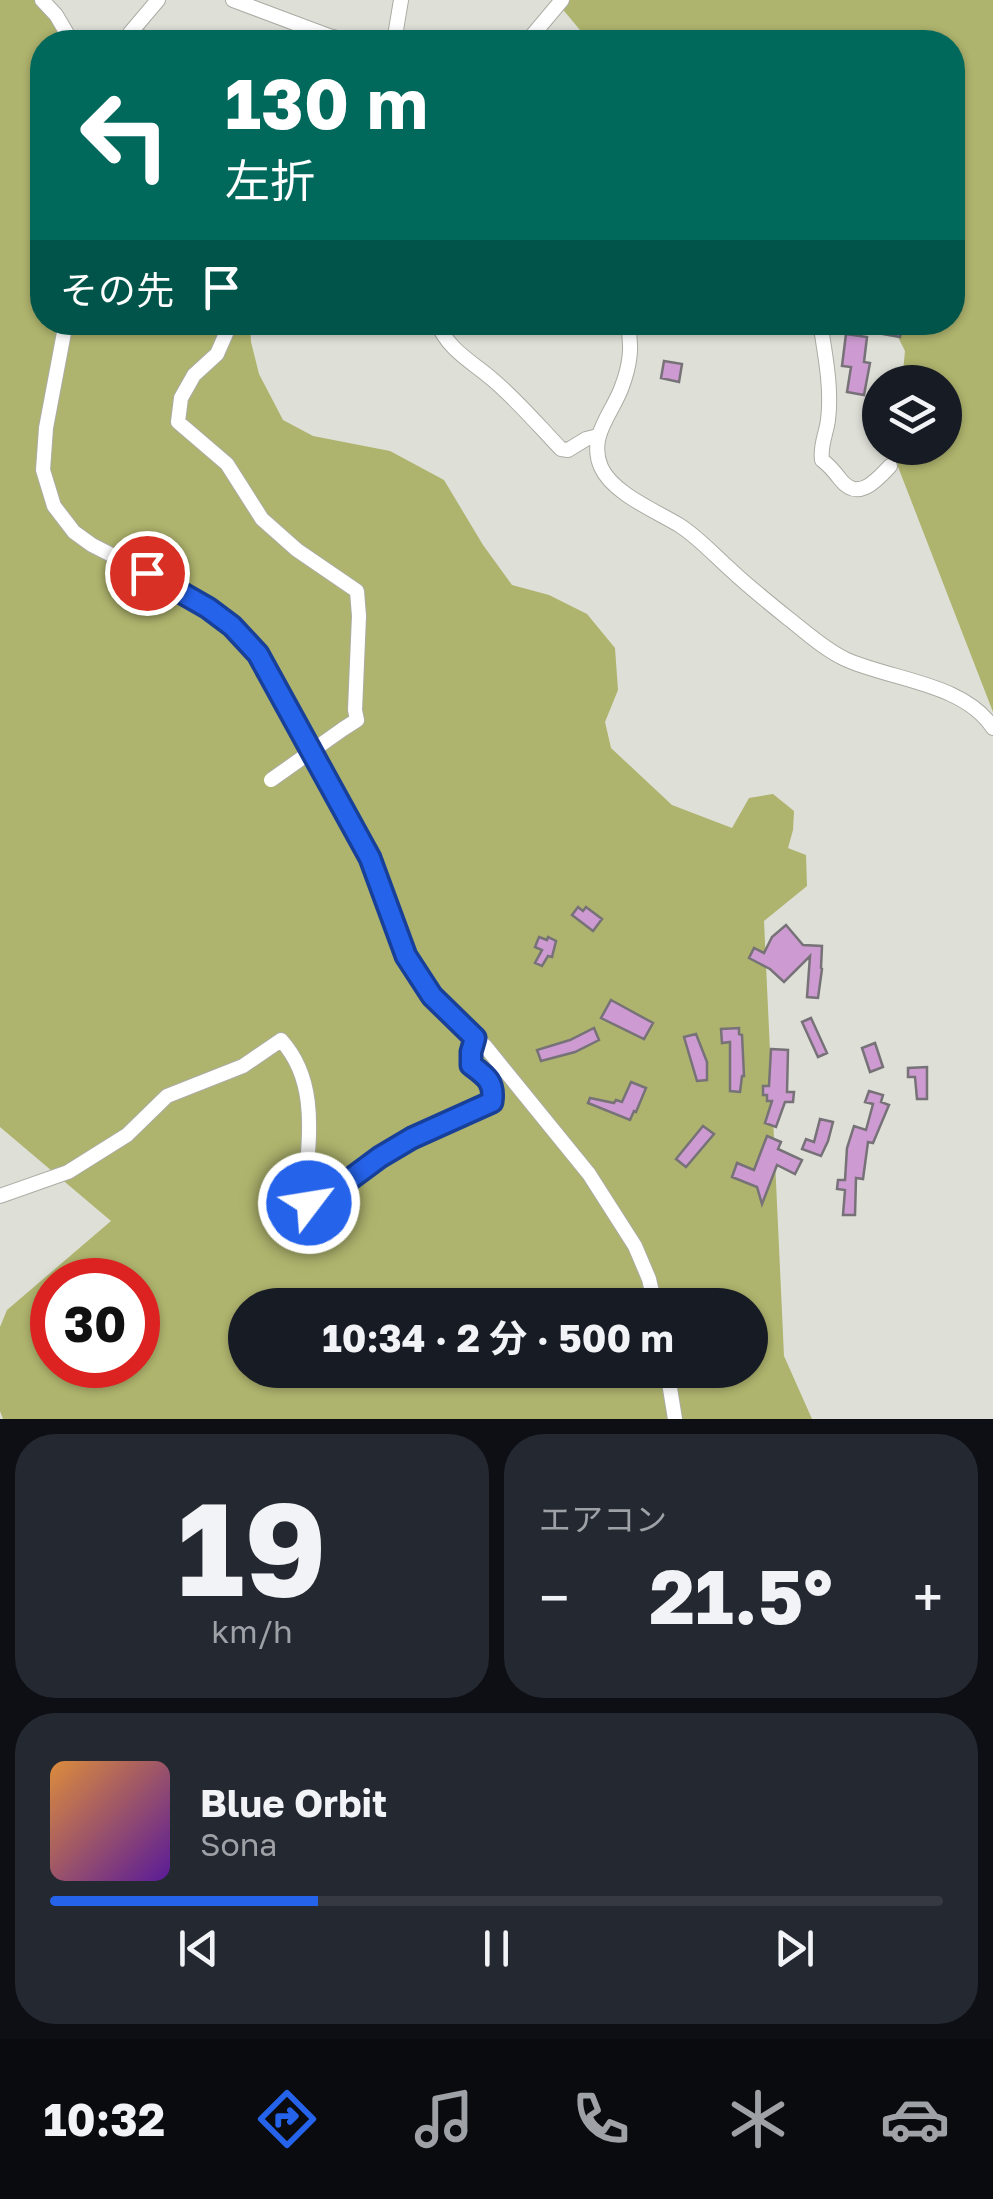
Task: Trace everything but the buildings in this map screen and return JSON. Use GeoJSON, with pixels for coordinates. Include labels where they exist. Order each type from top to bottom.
{"type":"FeatureCollection","features":[{"type":"Feature","properties":{"kind":"street"},"geometry":{"type":"LineString","coordinates":[[42,0],[65,30]]}},
{"type":"Feature","properties":{"kind":"street"},"geometry":{"type":"LineString","coordinates":[[134,30],[158,0]]}},
{"type":"Feature","properties":{"kind":"street"},"geometry":{"type":"LineString","coordinates":[[233,0],[313,30]]}},
{"type":"Feature","properties":{"kind":"street"},"geometry":{"type":"LineString","coordinates":[[396,30],[402,0]]}},
{"type":"Feature","properties":{"kind":"street"},"geometry":{"type":"LineString","coordinates":[[537,30],[562,0]]}},
{"type":"Feature","properties":{"kind":"street"},"geometry":{"type":"LineString","coordinates":[[64,335],[42,470],[54,506],[74,532],[208,608],[232,626],[258,654],[370,858],[406,956],[432,996],[485,1046],[588,1174],[634,1246],[651,1288]]}},
{"type":"Feature","properties":{"kind":"street"},"geometry":{"type":"LineString","coordinates":[[226,335],[217,354],[194,374],[181,398],[178,422],[227,464],[262,519],[297,550],[358,591],[357,720],[271,780]]}},
{"type":"Feature","properties":{"kind":"street"},"geometry":{"type":"LineString","coordinates":[[442,335],[561,449],[568,450],[598,436]]}},
{"type":"Feature","properties":{"kind":"street"},"geometry":{"type":"LineString","coordinates":[[630,335],[630,361],[598,436],[597,453],[608,478],[620,490],[684,528],[816,641],[845,658],[948,694],[984,713],[993,728]]}},
{"type":"Feature","properties":{"kind":"street"},"geometry":{"type":"LineString","coordinates":[[822,335],[828,376],[828,421],[820,446],[822,460],[851,488],[872,485],[890,466]]}},
{"type":"Feature","properties":{"kind":"street"},"geometry":{"type":"LineString","coordinates":[[0,1196],[68,1172],[127,1135],[167,1096],[242,1066],[280,1040],[292,1052],[304,1079],[310,1109],[305,1194],[309,1203],[318,1203],[412,1138],[492,1102],[490,1079],[471,1065],[475,1038]]}},
{"type":"Feature","properties":{"kind":"street"},"geometry":{"type":"LineString","coordinates":[[670,1388],[675,1419]]}},
{"type":"Feature","properties":{"kind":"green space"},"geometry":{"type":"Polygon","coordinates":[[[0,0],[40,0],[67,30],[30,30],[30,335],[251,335],[259,374],[283,420],[313,436],[390,451],[444,480],[512,585],[549,595],[587,614],[615,648],[618,690],[605,722],[611,748],[672,805],[732,828],[749,798],[773,794],[794,811],[788,848],[806,855],[807,886],[764,921],[784,1356],[812,1419],[3,1419],[0,1327],[7,1310],[30,1290],[30,1388],[160,1388],[160,1258],[68,1258],[111,1221],[0,1127],[0,0]]]}},
{"type":"Feature","properties":{"kind":"green space"},"geometry":{"type":"Polygon","coordinates":[[[555,0],[993,0],[993,712],[897,465],[962,465],[962,365],[904,365],[905,351],[897,335],[965,335],[965,30],[580,30],[555,0]]]}},
{"type":"Feature","properties":{"kind":"route"},"geometry":{"type":"LineString","coordinates":[[147,573],[208,608],[232,626],[258,654],[370,858],[406,956],[432,996],[475,1038],[471,1065],[490,1079],[494,1092],[492,1102],[412,1138],[318,1203],[309,1203]]}}]}
